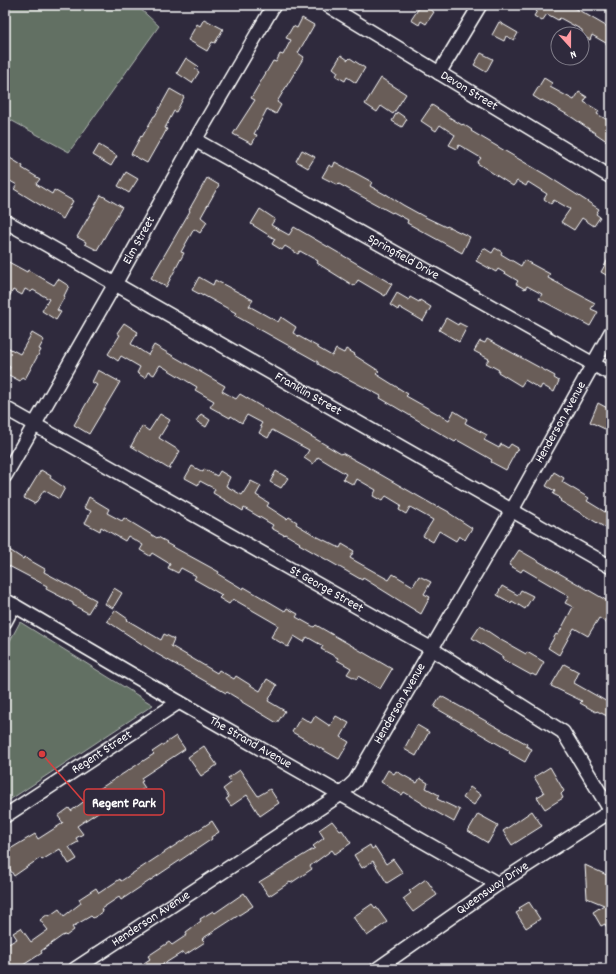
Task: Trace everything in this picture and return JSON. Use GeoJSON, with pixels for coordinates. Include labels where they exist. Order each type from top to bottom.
{"type":"FeatureCollection","features":[{"type":"Feature","properties":{"kind":"street","name":"Elm Street"},"geometry":{"type":"LineString","coordinates":[[5,476],[116,284],[195,140],[274,5]]}},
{"type":"Feature","properties":{"kind":"street","name":"Devon Street"},"geometry":{"type":"LineString","coordinates":[[327,5],[611,177]]}},
{"type":"Feature","properties":{"kind":"street"},"geometry":{"type":"LineString","coordinates":[[439,73],[480,5]]}},
{"type":"Feature","properties":{"kind":"street","name":"Springfield Drive"},"geometry":{"type":"LineString","coordinates":[[195,140],[611,374]]}},
{"type":"Feature","properties":{"kind":"street","name":"Franklin Street"},"geometry":{"type":"LineString","coordinates":[[5,220],[611,567]]}},
{"type":"Feature","properties":{"kind":"street","name":"Henderson Avenue"},"geometry":{"type":"LineString","coordinates":[[75,969],[341,794],[355,781],[512,510],[611,332]]}},
{"type":"Feature","properties":{"kind":"street","name":"St George Street"},"geometry":{"type":"LineString","coordinates":[[5,408],[432,649],[563,732],[611,811]]}},
{"type":"Feature","properties":{"kind":"street"},"geometry":{"type":"LineString","coordinates":[[5,622],[10,603]]}},
{"type":"Feature","properties":{"kind":"street","name":"The Strand Avenue"},"geometry":{"type":"LineString","coordinates":[[10,603],[179,702],[498,884]]}},
{"type":"Feature","properties":{"kind":"street","name":"Regent Street"},"geometry":{"type":"LineString","coordinates":[[5,816],[179,702]]}},
{"type":"Feature","properties":{"kind":"street","name":"Queensway Drive"},"geometry":{"type":"LineString","coordinates":[[377,969],[498,884],[611,811]]}},
{"type":"Feature","properties":{"kind":"green space"},"geometry":{"type":"Polygon","coordinates":[[[5,5],[136,5],[159,26],[69,152],[5,117],[5,5]]]}},
{"type":"Feature","properties":{"kind":"green space"},"geometry":{"type":"Polygon","coordinates":[[[20,622],[153,705],[5,803],[5,650],[20,622]]]}},
{"type":"Feature","properties":{"kind":"building"},"geometry":{"type":"Polygon","coordinates":[[[421,5],[434,12],[426,24],[421,21],[419,25],[411,20],[421,5]]]}},
{"type":"Feature","properties":{"kind":"building"},"geometry":{"type":"Polygon","coordinates":[[[527,5],[570,5],[611,29],[611,46],[592,35],[590,40],[590,26],[575,26],[560,18],[558,20],[547,14],[542,21],[534,16],[537,11],[527,5]]]}},
{"type":"Feature","properties":{"kind":"building"},"geometry":{"type":"Polygon","coordinates":[[[302,18],[314,25],[298,53],[304,57],[277,102],[281,105],[276,114],[267,109],[254,134],[257,135],[252,144],[233,134],[255,100],[251,98],[273,61],[276,62],[280,54],[283,55],[291,40],[286,38],[293,26],[297,28],[302,18]]]}},
{"type":"Feature","properties":{"kind":"building"},"geometry":{"type":"Polygon","coordinates":[[[204,19],[223,29],[215,43],[212,42],[207,51],[188,40],[197,24],[200,26],[204,19]]]}},
{"type":"Feature","properties":{"kind":"building"},"geometry":{"type":"Polygon","coordinates":[[[499,22],[518,33],[514,40],[506,36],[504,41],[492,35],[499,22]]]}},
{"type":"Feature","properties":{"kind":"building"},"geometry":{"type":"Polygon","coordinates":[[[481,53],[493,59],[486,72],[474,65],[481,53]]]}},
{"type":"Feature","properties":{"kind":"building"},"geometry":{"type":"Polygon","coordinates":[[[341,55],[348,60],[350,58],[365,68],[356,83],[347,77],[345,81],[336,76],[338,72],[333,68],[341,55]]]}},
{"type":"Feature","properties":{"kind":"building"},"geometry":{"type":"Polygon","coordinates":[[[186,58],[198,66],[195,69],[199,72],[192,83],[177,73],[186,58]]]}},
{"type":"Feature","properties":{"kind":"building"},"geometry":{"type":"Polygon","coordinates":[[[381,78],[406,94],[393,114],[381,106],[377,112],[365,104],[381,78]]]}},
{"type":"Feature","properties":{"kind":"building"},"geometry":{"type":"Polygon","coordinates":[[[544,78],[552,83],[550,87],[574,100],[579,92],[587,97],[584,102],[599,111],[597,114],[611,122],[611,144],[573,118],[533,96],[544,78]]]}},
{"type":"Feature","properties":{"kind":"building"},"geometry":{"type":"Polygon","coordinates":[[[170,89],[184,97],[176,112],[174,111],[165,128],[167,129],[147,163],[131,154],[170,89]]]}},
{"type":"Feature","properties":{"kind":"building"},"geometry":{"type":"Polygon","coordinates":[[[432,105],[472,130],[471,131],[546,175],[599,209],[596,214],[600,217],[594,226],[582,218],[574,230],[561,222],[570,209],[554,200],[551,204],[544,199],[547,194],[528,182],[526,186],[517,181],[513,186],[477,163],[481,158],[459,145],[457,149],[449,145],[455,135],[440,125],[436,131],[421,121],[432,105]]]}},
{"type":"Feature","properties":{"kind":"building"},"geometry":{"type":"Polygon","coordinates":[[[397,112],[407,119],[402,127],[392,121],[397,112]]]}},
{"type":"Feature","properties":{"kind":"building"},"geometry":{"type":"Polygon","coordinates":[[[99,145],[117,156],[111,166],[93,155],[99,145]]]}},
{"type":"Feature","properties":{"kind":"building"},"geometry":{"type":"Polygon","coordinates":[[[302,150],[315,157],[308,168],[296,161],[302,150]]]}},
{"type":"Feature","properties":{"kind":"building"},"geometry":{"type":"Polygon","coordinates":[[[5,155],[40,179],[36,184],[52,194],[54,190],[73,201],[63,219],[14,189],[17,185],[5,178],[5,155]]]}},
{"type":"Feature","properties":{"kind":"building"},"geometry":{"type":"Polygon","coordinates":[[[335,162],[372,182],[370,186],[403,205],[446,227],[447,226],[470,237],[462,253],[407,223],[408,220],[339,184],[338,185],[322,177],[329,165],[333,167],[335,162]]]}},
{"type":"Feature","properties":{"kind":"building"},"geometry":{"type":"Polygon","coordinates":[[[126,172],[138,179],[129,193],[118,186],[126,172]]]}},
{"type":"Feature","properties":{"kind":"building"},"geometry":{"type":"Polygon","coordinates":[[[207,178],[219,185],[201,217],[207,222],[200,233],[194,229],[181,252],[184,253],[166,287],[151,278],[190,211],[189,210],[207,178]]]}},
{"type":"Feature","properties":{"kind":"building"},"geometry":{"type":"Polygon","coordinates":[[[101,195],[122,207],[97,250],[85,244],[86,242],[77,237],[101,195]]]}},
{"type":"Feature","properties":{"kind":"building"},"geometry":{"type":"Polygon","coordinates":[[[260,209],[275,219],[271,225],[289,235],[294,227],[392,284],[385,296],[358,280],[354,286],[317,263],[318,261],[300,251],[298,254],[285,246],[282,250],[272,244],[275,239],[251,224],[260,209]]]}},
{"type":"Feature","properties":{"kind":"building"},"geometry":{"type":"Polygon","coordinates":[[[484,248],[492,253],[495,248],[502,252],[501,254],[521,266],[524,260],[550,274],[548,278],[595,303],[591,309],[598,312],[590,326],[539,299],[542,294],[527,286],[525,289],[516,284],[518,281],[498,269],[496,272],[476,261],[484,248]]]}},
{"type":"Feature","properties":{"kind":"building"},"geometry":{"type":"Polygon","coordinates":[[[611,254],[611,278],[601,272],[611,254]]]}},
{"type":"Feature","properties":{"kind":"building"},"geometry":{"type":"Polygon","coordinates":[[[5,260],[27,272],[28,270],[54,285],[58,279],[69,286],[57,310],[61,312],[56,320],[42,311],[49,299],[33,290],[31,292],[25,289],[22,295],[13,290],[5,304],[5,260]]]}},
{"type":"Feature","properties":{"kind":"building"},"geometry":{"type":"Polygon","coordinates":[[[199,277],[213,285],[215,280],[253,300],[249,306],[278,322],[281,317],[296,327],[293,333],[332,356],[336,349],[344,353],[346,349],[355,354],[354,355],[379,371],[376,374],[408,394],[406,396],[449,420],[454,411],[467,419],[465,423],[487,435],[484,440],[499,448],[501,444],[508,448],[511,444],[518,448],[506,470],[491,462],[492,460],[487,457],[457,440],[455,442],[380,398],[381,396],[335,372],[334,373],[318,364],[318,362],[234,315],[236,313],[192,290],[199,277]]]}},
{"type":"Feature","properties":{"kind":"building"},"geometry":{"type":"Polygon","coordinates":[[[397,293],[409,300],[410,297],[419,302],[420,300],[431,307],[423,321],[399,307],[398,310],[390,305],[397,293]]]}},
{"type":"Feature","properties":{"kind":"building"},"geometry":{"type":"Polygon","coordinates":[[[446,318],[458,325],[459,323],[467,327],[459,342],[439,330],[446,318]]]}},
{"type":"Feature","properties":{"kind":"building"},"geometry":{"type":"Polygon","coordinates":[[[124,323],[138,332],[131,344],[148,355],[154,345],[225,386],[222,391],[236,399],[240,394],[341,454],[342,453],[437,507],[438,506],[449,512],[472,528],[465,540],[459,536],[456,541],[439,531],[433,542],[423,536],[433,520],[410,507],[406,514],[399,510],[401,505],[386,496],[382,501],[373,496],[376,490],[357,479],[354,485],[343,479],[346,474],[318,457],[313,464],[304,458],[309,450],[272,430],[268,438],[259,433],[262,423],[247,415],[242,423],[231,416],[230,418],[210,407],[214,401],[195,390],[197,387],[160,365],[154,375],[148,372],[145,378],[137,373],[140,367],[121,356],[118,361],[108,354],[120,335],[117,333],[124,323]]]}},
{"type":"Feature","properties":{"kind":"building"},"geometry":{"type":"Polygon","coordinates":[[[32,333],[44,340],[39,349],[41,350],[25,379],[22,377],[20,381],[7,374],[10,367],[5,364],[5,346],[20,354],[32,333]]]}},
{"type":"Feature","properties":{"kind":"building"},"geometry":{"type":"Polygon","coordinates":[[[487,339],[555,376],[554,378],[559,381],[554,392],[542,385],[540,389],[525,380],[521,386],[498,372],[499,370],[486,363],[489,359],[474,351],[480,341],[485,343],[487,339]]]}},
{"type":"Feature","properties":{"kind":"building"},"geometry":{"type":"Polygon","coordinates":[[[98,370],[120,382],[89,434],[74,425],[97,385],[92,382],[98,370]]]}},
{"type":"Feature","properties":{"kind":"building"},"geometry":{"type":"Polygon","coordinates":[[[598,403],[611,410],[611,424],[609,423],[605,429],[590,422],[598,403]]]}},
{"type":"Feature","properties":{"kind":"building"},"geometry":{"type":"Polygon","coordinates":[[[160,414],[170,420],[159,438],[180,451],[169,469],[131,446],[142,426],[149,431],[160,414]]]}},
{"type":"Feature","properties":{"kind":"building"},"geometry":{"type":"Polygon","coordinates":[[[201,414],[210,420],[206,427],[196,421],[201,414]]]}},
{"type":"Feature","properties":{"kind":"building"},"geometry":{"type":"Polygon","coordinates":[[[192,466],[203,472],[204,469],[217,476],[220,471],[230,477],[226,486],[242,495],[251,481],[261,486],[256,495],[269,503],[267,506],[287,519],[289,517],[297,522],[296,524],[316,536],[340,548],[342,544],[354,551],[350,558],[389,580],[393,574],[413,586],[419,576],[431,582],[424,594],[430,597],[421,614],[363,578],[362,580],[299,544],[300,543],[285,534],[284,535],[271,528],[273,525],[244,508],[243,511],[213,493],[215,489],[200,481],[198,485],[185,478],[192,466]]]}},
{"type":"Feature","properties":{"kind":"building"},"geometry":{"type":"Polygon","coordinates":[[[41,470],[65,488],[59,499],[44,490],[35,504],[24,498],[41,470]]]}},
{"type":"Feature","properties":{"kind":"building"},"geometry":{"type":"Polygon","coordinates":[[[276,471],[288,478],[281,488],[270,482],[276,471]]]}},
{"type":"Feature","properties":{"kind":"building"},"geometry":{"type":"Polygon","coordinates":[[[554,472],[564,478],[562,482],[589,498],[587,501],[605,512],[611,501],[611,531],[560,501],[561,500],[558,498],[559,497],[553,494],[555,491],[546,486],[554,472]]]}},
{"type":"Feature","properties":{"kind":"building"},"geometry":{"type":"Polygon","coordinates":[[[89,497],[109,509],[107,513],[122,521],[124,518],[219,572],[218,574],[243,589],[244,587],[285,611],[287,608],[298,614],[296,617],[314,627],[316,625],[392,669],[380,689],[358,676],[357,679],[347,674],[351,668],[337,660],[338,658],[321,649],[323,646],[307,637],[304,642],[294,636],[288,647],[271,637],[278,625],[233,599],[229,604],[219,598],[222,595],[194,579],[196,576],[181,568],[178,573],[168,568],[170,564],[152,553],[150,556],[140,550],[143,545],[128,536],[125,541],[101,527],[100,531],[85,523],[91,511],[84,508],[89,497]]]}},
{"type":"Feature","properties":{"kind":"building"},"geometry":{"type":"Polygon","coordinates":[[[5,547],[23,559],[24,557],[45,569],[44,572],[96,600],[88,613],[73,605],[73,603],[46,589],[47,586],[5,564],[5,547]]]}},
{"type":"Feature","properties":{"kind":"building"},"geometry":{"type":"Polygon","coordinates":[[[519,550],[611,603],[611,618],[607,623],[599,618],[588,636],[574,628],[559,655],[548,648],[556,634],[558,635],[573,607],[565,603],[569,596],[523,569],[521,572],[509,565],[519,550]]]}},
{"type":"Feature","properties":{"kind":"building"},"geometry":{"type":"Polygon","coordinates":[[[502,586],[518,595],[521,590],[533,596],[525,609],[512,601],[511,603],[497,595],[502,586]]]}},
{"type":"Feature","properties":{"kind":"building"},"geometry":{"type":"Polygon","coordinates":[[[114,588],[122,593],[113,608],[105,604],[114,588]]]}},
{"type":"Feature","properties":{"kind":"building"},"geometry":{"type":"Polygon","coordinates":[[[115,610],[128,619],[127,620],[161,640],[164,634],[174,639],[171,646],[217,673],[219,670],[234,679],[236,676],[260,691],[267,679],[277,685],[268,701],[285,711],[277,723],[227,692],[226,693],[157,654],[107,621],[115,610]]]}},
{"type":"Feature","properties":{"kind":"building"},"geometry":{"type":"Polygon","coordinates":[[[480,626],[501,640],[544,662],[536,676],[531,675],[502,659],[503,657],[472,638],[480,626]]]}},
{"type":"Feature","properties":{"kind":"building"},"geometry":{"type":"Polygon","coordinates":[[[564,664],[579,672],[574,683],[611,704],[611,718],[597,711],[596,712],[580,703],[582,701],[551,686],[564,664]]]}},
{"type":"Feature","properties":{"kind":"building"},"geometry":{"type":"Polygon","coordinates":[[[441,696],[527,744],[526,746],[532,749],[525,762],[509,753],[510,751],[434,707],[441,696]]]}},
{"type":"Feature","properties":{"kind":"building"},"geometry":{"type":"Polygon","coordinates":[[[315,716],[330,726],[336,716],[349,723],[341,737],[349,742],[339,759],[292,732],[301,717],[311,723],[315,716]]]}},
{"type":"Feature","properties":{"kind":"building"},"geometry":{"type":"Polygon","coordinates":[[[417,725],[429,732],[416,756],[404,749],[417,725]]]}},
{"type":"Feature","properties":{"kind":"building"},"geometry":{"type":"Polygon","coordinates":[[[176,736],[185,749],[141,778],[143,781],[141,782],[145,788],[130,797],[127,793],[77,826],[83,834],[76,838],[78,842],[69,847],[77,859],[69,864],[60,849],[42,860],[40,858],[14,876],[9,868],[5,870],[5,852],[35,834],[38,839],[63,823],[58,816],[69,808],[71,811],[86,800],[85,798],[154,754],[152,752],[176,736]]]}},
{"type":"Feature","properties":{"kind":"building"},"geometry":{"type":"Polygon","coordinates":[[[204,746],[217,765],[201,776],[188,757],[204,746]]]}},
{"type":"Feature","properties":{"kind":"building"},"geometry":{"type":"Polygon","coordinates":[[[550,767],[564,791],[561,794],[563,798],[545,809],[537,797],[544,793],[534,777],[550,767]]]}},
{"type":"Feature","properties":{"kind":"building"},"geometry":{"type":"Polygon","coordinates":[[[240,770],[258,796],[270,789],[279,803],[260,816],[247,795],[231,806],[226,799],[229,797],[223,789],[231,783],[228,778],[240,770]]]}},
{"type":"Feature","properties":{"kind":"building"},"geometry":{"type":"Polygon","coordinates":[[[388,770],[394,774],[396,771],[417,783],[420,778],[428,783],[426,788],[439,795],[437,799],[460,810],[454,822],[404,792],[402,795],[381,782],[388,770]]]}},
{"type":"Feature","properties":{"kind":"building"},"geometry":{"type":"Polygon","coordinates":[[[470,787],[481,795],[474,805],[463,798],[470,787]]]}},
{"type":"Feature","properties":{"kind":"building"},"geometry":{"type":"Polygon","coordinates":[[[532,811],[542,826],[512,845],[503,831],[532,811]]]}},
{"type":"Feature","properties":{"kind":"building"},"geometry":{"type":"Polygon","coordinates":[[[478,814],[498,825],[488,843],[468,831],[478,814]]]}},
{"type":"Feature","properties":{"kind":"building"},"geometry":{"type":"Polygon","coordinates":[[[212,821],[219,832],[211,837],[212,839],[121,900],[119,897],[101,909],[103,912],[93,918],[91,916],[72,927],[74,930],[66,936],[62,936],[41,951],[42,953],[17,969],[7,969],[5,966],[5,946],[17,939],[13,933],[21,928],[31,942],[48,930],[40,920],[48,914],[49,916],[59,909],[64,916],[81,903],[79,899],[96,888],[99,893],[120,879],[121,881],[212,821]]]}},
{"type":"Feature","properties":{"kind":"building"},"geometry":{"type":"Polygon","coordinates":[[[332,821],[340,831],[342,830],[351,843],[335,854],[332,850],[310,866],[312,869],[269,896],[259,882],[315,848],[313,846],[324,838],[319,830],[332,821]]]}},
{"type":"Feature","properties":{"kind":"building"},"geometry":{"type":"Polygon","coordinates":[[[370,845],[372,849],[375,847],[386,864],[393,859],[403,873],[387,883],[373,861],[362,868],[354,855],[370,845]]]}},
{"type":"Feature","properties":{"kind":"building"},"geometry":{"type":"Polygon","coordinates":[[[585,865],[611,877],[611,935],[605,924],[601,926],[593,912],[604,905],[587,898],[585,865]]]}},
{"type":"Feature","properties":{"kind":"building"},"geometry":{"type":"Polygon","coordinates":[[[426,879],[437,895],[413,912],[403,899],[411,893],[409,891],[426,879]]]}},
{"type":"Feature","properties":{"kind":"building"},"geometry":{"type":"Polygon","coordinates":[[[244,893],[253,906],[202,939],[205,942],[185,955],[183,952],[156,969],[135,969],[150,959],[148,956],[169,942],[172,945],[187,935],[186,932],[201,921],[200,919],[213,911],[215,913],[244,893]]]}},
{"type":"Feature","properties":{"kind":"building"},"geometry":{"type":"Polygon","coordinates":[[[529,902],[540,919],[526,928],[516,913],[521,910],[519,908],[529,902]]]}},
{"type":"Feature","properties":{"kind":"building"},"geometry":{"type":"Polygon","coordinates":[[[372,904],[387,922],[367,936],[353,917],[372,904]]]}},
{"type":"Feature","properties":{"kind":"place","name":"Regent Park"},"geometry":{"type":"Point","coordinates":[42,754]}}]}
